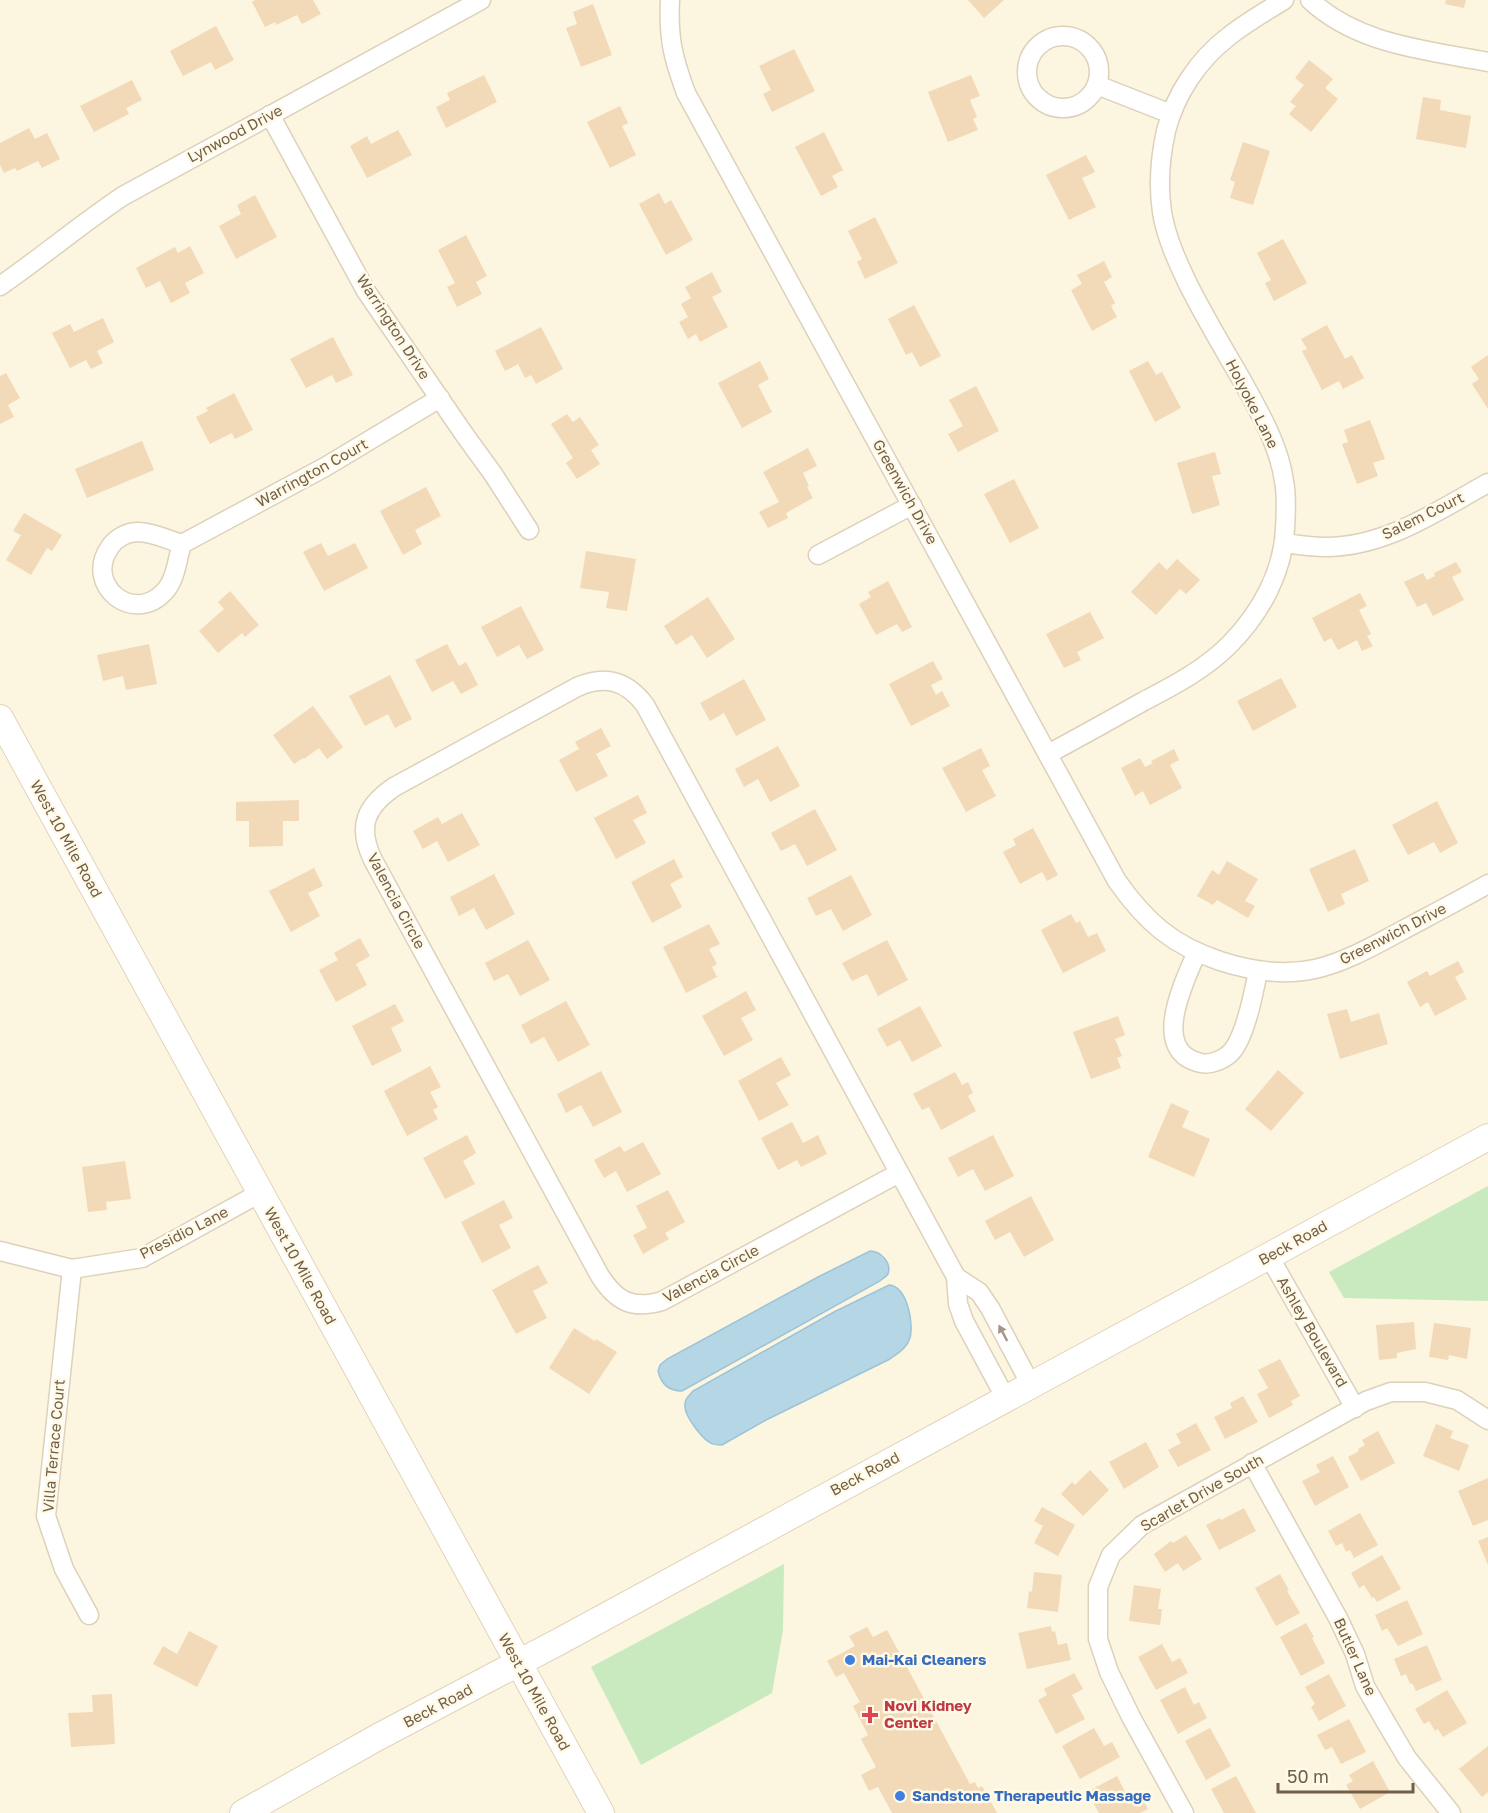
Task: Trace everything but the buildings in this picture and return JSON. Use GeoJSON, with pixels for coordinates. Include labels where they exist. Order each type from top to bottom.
{"type":"FeatureCollection","features":[{"type":"Feature","properties":{"kind":"main road","name":"West 10 Mile Road"},"geometry":{"type":"LineString","coordinates":[[0,718],[601,1813]]}},
{"type":"Feature","properties":{"kind":"main road","name":"Beck Road"},"geometry":{"type":"LineString","coordinates":[[243,1813],[378,1737],[1488,1137]]}},
{"type":"Feature","properties":{"kind":"street","name":"Lynwood Drive"},"geometry":{"type":"LineString","coordinates":[[0,286],[123,196],[481,0]]}},
{"type":"Feature","properties":{"kind":"street","name":"Greenwich Drive"},"geometry":{"type":"LineString","coordinates":[[670,0],[669,27],[674,60],[686,93],[1117,881],[1133,903],[1151,922],[1175,941],[1197,952],[1239,967],[1279,972],[1314,969],[1338,962],[1380,943],[1488,884]]}},
{"type":"Feature","properties":{"kind":"street","name":"Holyoke Lane"},"geometry":{"type":"LineString","coordinates":[[1048,754],[1170,687],[1215,658],[1260,608],[1277,569],[1284,543],[1286,502],[1279,457],[1264,421],[1194,296],[1176,259],[1162,212],[1159,179],[1162,150],[1171,114],[1179,95],[1198,67],[1227,37],[1284,0]]}},
{"type":"Feature","properties":{"kind":"street"},"geometry":{"type":"LineString","coordinates":[[1310,0],[1361,34],[1392,43],[1488,62]]}},
{"type":"Feature","properties":{"kind":"street"},"geometry":{"type":"LineString","coordinates":[[1056,36],[1071,37],[1085,44],[1095,55],[1099,70],[1097,85],[1089,98],[1076,106],[1062,109],[1047,105],[1035,96],[1028,82],[1027,67],[1032,53],[1042,42],[1056,36]]}},
{"type":"Feature","properties":{"kind":"street"},"geometry":{"type":"LineString","coordinates":[[1097,85],[1171,114]]}},
{"type":"Feature","properties":{"kind":"street","name":"Warrington Drive"},"geometry":{"type":"LineString","coordinates":[[270,115],[366,291],[494,474],[530,530]]}},
{"type":"Feature","properties":{"kind":"street","name":"Warrington Court"},"geometry":{"type":"LineString","coordinates":[[182,544],[326,466],[440,398]]}},
{"type":"Feature","properties":{"kind":"street","name":"Salem Court"},"geometry":{"type":"LineString","coordinates":[[1284,543],[1326,547],[1354,545],[1380,539],[1411,526],[1488,483]]}},
{"type":"Feature","properties":{"kind":"street"},"geometry":{"type":"LineString","coordinates":[[818,555],[912,505]]}},
{"type":"Feature","properties":{"kind":"street"},"geometry":{"type":"LineString","coordinates":[[136,532],[152,534],[182,544],[173,578],[157,599],[144,604],[131,604],[115,597],[105,584],[101,569],[104,555],[113,542],[125,535],[136,532]]}},
{"type":"Feature","properties":{"kind":"street","name":"Valencia Circle"},"geometry":{"type":"LineString","coordinates":[[899,1173],[662,1301],[650,1305],[634,1304],[615,1295],[600,1276],[373,860],[365,840],[364,830],[374,803],[394,787],[577,687],[605,681],[622,684],[631,689],[645,705],[956,1277],[958,1304],[964,1321],[1006,1399]]}},
{"type":"Feature","properties":{"kind":"street"},"geometry":{"type":"LineString","coordinates":[[1197,952],[1173,1022],[1176,1046],[1184,1056],[1192,1060],[1212,1063],[1232,1052],[1241,1033],[1258,971]]}},
{"type":"Feature","properties":{"kind":"street","name":"Presidio Lane"},"geometry":{"type":"LineString","coordinates":[[0,1251],[72,1269],[142,1258],[260,1193]]}},
{"type":"Feature","properties":{"kind":"street","name":"Ashley Boulevard"},"geometry":{"type":"LineString","coordinates":[[1269,1256],[1355,1408]]}},
{"type":"Feature","properties":{"kind":"street","name":"Villa Terrace Court"},"geometry":{"type":"LineString","coordinates":[[72,1269],[46,1516],[64,1569],[89,1615]]}},
{"type":"Feature","properties":{"kind":"street","name":"Valencia Circle"},"geometry":{"type":"LineString","coordinates":[[956,1277],[979,1292],[1031,1385]]}},
{"type":"Feature","properties":{"kind":"street","name":"Scarlet Drive South"},"geometry":{"type":"LineString","coordinates":[[1184,1813],[1131,1717],[1109,1672],[1098,1639],[1098,1587],[1111,1555],[1142,1525],[1326,1422],[1366,1401],[1391,1392],[1425,1392],[1457,1400],[1488,1420]]}},
{"type":"Feature","properties":{"kind":"street","name":"Butler Lane"},"geometry":{"type":"LineString","coordinates":[[1252,1463],[1338,1618],[1355,1654],[1365,1686],[1383,1719],[1407,1758],[1451,1813]]}},
{"type":"Feature","properties":{"kind":"green space"},"geometry":{"type":"Polygon","coordinates":[[[1488,1186],[1488,1301],[1344,1298],[1329,1272],[1488,1186]]]}},
{"type":"Feature","properties":{"kind":"green space"},"geometry":{"type":"Polygon","coordinates":[[[784,1564],[783,1630],[772,1693],[641,1765],[591,1667],[784,1564]]]}},
{"type":"Feature","properties":{"kind":"water"},"geometry":{"type":"Polygon","coordinates":[[[870,1251],[881,1255],[887,1261],[888,1274],[880,1281],[682,1391],[669,1388],[661,1380],[658,1371],[660,1365],[667,1359],[870,1251]]]}},
{"type":"Feature","properties":{"kind":"water"},"geometry":{"type":"Polygon","coordinates":[[[889,1285],[895,1287],[905,1298],[911,1324],[909,1342],[890,1359],[766,1420],[722,1445],[709,1442],[694,1426],[685,1404],[693,1391],[834,1312],[889,1285]]]}},
{"type":"Feature","properties":{"kind":"place","name":"Mai-Kai Cleaners"},"geometry":{"type":"Point","coordinates":[850,1660]}},
{"type":"Feature","properties":{"kind":"place","name":"Novi Kidney Center"},"geometry":{"type":"Point","coordinates":[870,1715]}},
{"type":"Feature","properties":{"kind":"place","name":"Sandstone Therapeutic Massage"},"geometry":{"type":"Point","coordinates":[900,1796]}}]}
